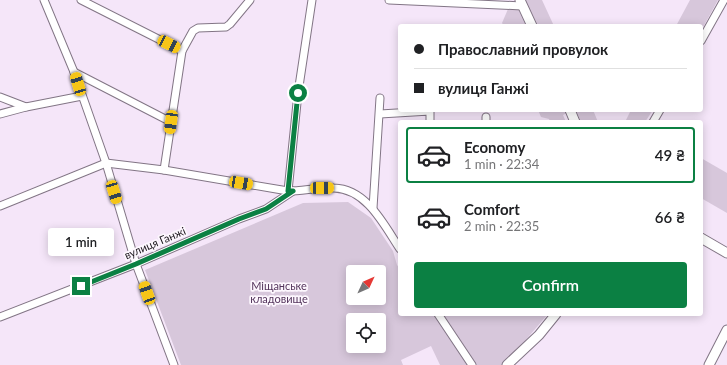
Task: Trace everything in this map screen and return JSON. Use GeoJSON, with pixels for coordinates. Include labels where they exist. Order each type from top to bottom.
{"type":"FeatureCollection","features":[{"type":"Feature","properties":{"kind":"street"},"geometry":{"type":"LineString","coordinates":[[44,0],[74,72],[106,163],[136,264],[174,365]]}},
{"type":"Feature","properties":{"kind":"street"},"geometry":{"type":"LineString","coordinates":[[81,0],[182,51]]}},
{"type":"Feature","properties":{"kind":"street"},"geometry":{"type":"LineString","coordinates":[[164,170],[182,51],[193,31],[198,28],[226,27],[250,0]]}},
{"type":"Feature","properties":{"kind":"street"},"geometry":{"type":"LineString","coordinates":[[290,191],[298,93],[312,0]]}},
{"type":"Feature","properties":{"kind":"street"},"geometry":{"type":"LineString","coordinates":[[389,0],[521,3],[531,24]]}},
{"type":"Feature","properties":{"kind":"street"},"geometry":{"type":"LineString","coordinates":[[703,38],[724,0]]}},
{"type":"Feature","properties":{"kind":"street"},"geometry":{"type":"LineString","coordinates":[[74,72],[171,122]]}},
{"type":"Feature","properties":{"kind":"street"},"geometry":{"type":"LineString","coordinates":[[0,114],[26,107],[82,96]]}},
{"type":"Feature","properties":{"kind":"street"},"geometry":{"type":"LineString","coordinates":[[0,97],[26,107]]}},
{"type":"Feature","properties":{"kind":"street"},"geometry":{"type":"LineString","coordinates":[[373,208],[380,98]]}},
{"type":"Feature","properties":{"kind":"street"},"geometry":{"type":"LineString","coordinates":[[380,114],[413,112]]}},
{"type":"Feature","properties":{"kind":"street"},"geometry":{"type":"LineString","coordinates":[[0,206],[106,163],[164,170],[290,191],[322,188],[336,188],[348,191],[359,196],[373,208],[398,246]]}},
{"type":"Feature","properties":{"kind":"street","name":"вулиця Ганжі"},"geometry":{"type":"LineString","coordinates":[[0,317],[136,264],[239,219],[266,209],[290,191]]}},
{"type":"Feature","properties":{"kind":"street"},"geometry":{"type":"LineString","coordinates":[[703,239],[727,253]]}},
{"type":"Feature","properties":{"kind":"street"},"geometry":{"type":"LineString","coordinates":[[439,316],[472,365]]}},
{"type":"Feature","properties":{"kind":"street"},"geometry":{"type":"LineString","coordinates":[[507,365],[539,335],[554,316]]}},
{"type":"Feature","properties":{"kind":"street"},"geometry":{"type":"LineString","coordinates":[[709,365],[727,330]]}},
{"type":"Feature","properties":{"kind":"green space"},"geometry":{"type":"Polygon","coordinates":[[[525,0],[542,0],[553,24],[536,24],[525,0]]]}},
{"type":"Feature","properties":{"kind":"green space"},"geometry":{"type":"Polygon","coordinates":[[[690,0],[718,0],[703,27],[703,24],[677,24],[690,0]]]}},
{"type":"Feature","properties":{"kind":"green space"},"geometry":{"type":"Polygon","coordinates":[[[508,9],[521,9],[528,24],[503,24],[508,9]]]}},
{"type":"Feature","properties":{"kind":"green space"},"geometry":{"type":"Polygon","coordinates":[[[539,112],[567,113],[563,115],[565,120],[549,120],[541,117],[539,112]]]}},
{"type":"Feature","properties":{"kind":"green space"},"geometry":{"type":"Polygon","coordinates":[[[577,112],[594,112],[597,120],[580,120],[577,112]]]}},
{"type":"Feature","properties":{"kind":"green space"},"geometry":{"type":"Polygon","coordinates":[[[630,112],[652,112],[646,120],[626,120],[630,112]]]}},
{"type":"Feature","properties":{"kind":"green space"},"geometry":{"type":"Polygon","coordinates":[[[703,159],[727,173],[727,213],[703,199],[703,159]]]}},
{"type":"Feature","properties":{"kind":"green space","name":"Міщанське кладовище"},"geometry":{"type":"Polygon","coordinates":[[[348,202],[371,218],[393,251],[398,266],[398,316],[546,316],[512,356],[502,365],[440,365],[431,346],[401,360],[403,365],[181,365],[145,270],[303,203],[348,202]]]}},
{"type":"Feature","properties":{"kind":"route"},"geometry":{"type":"LineString","coordinates":[[81,286],[266,209],[293,191],[288,191],[298,93]]}}]}
